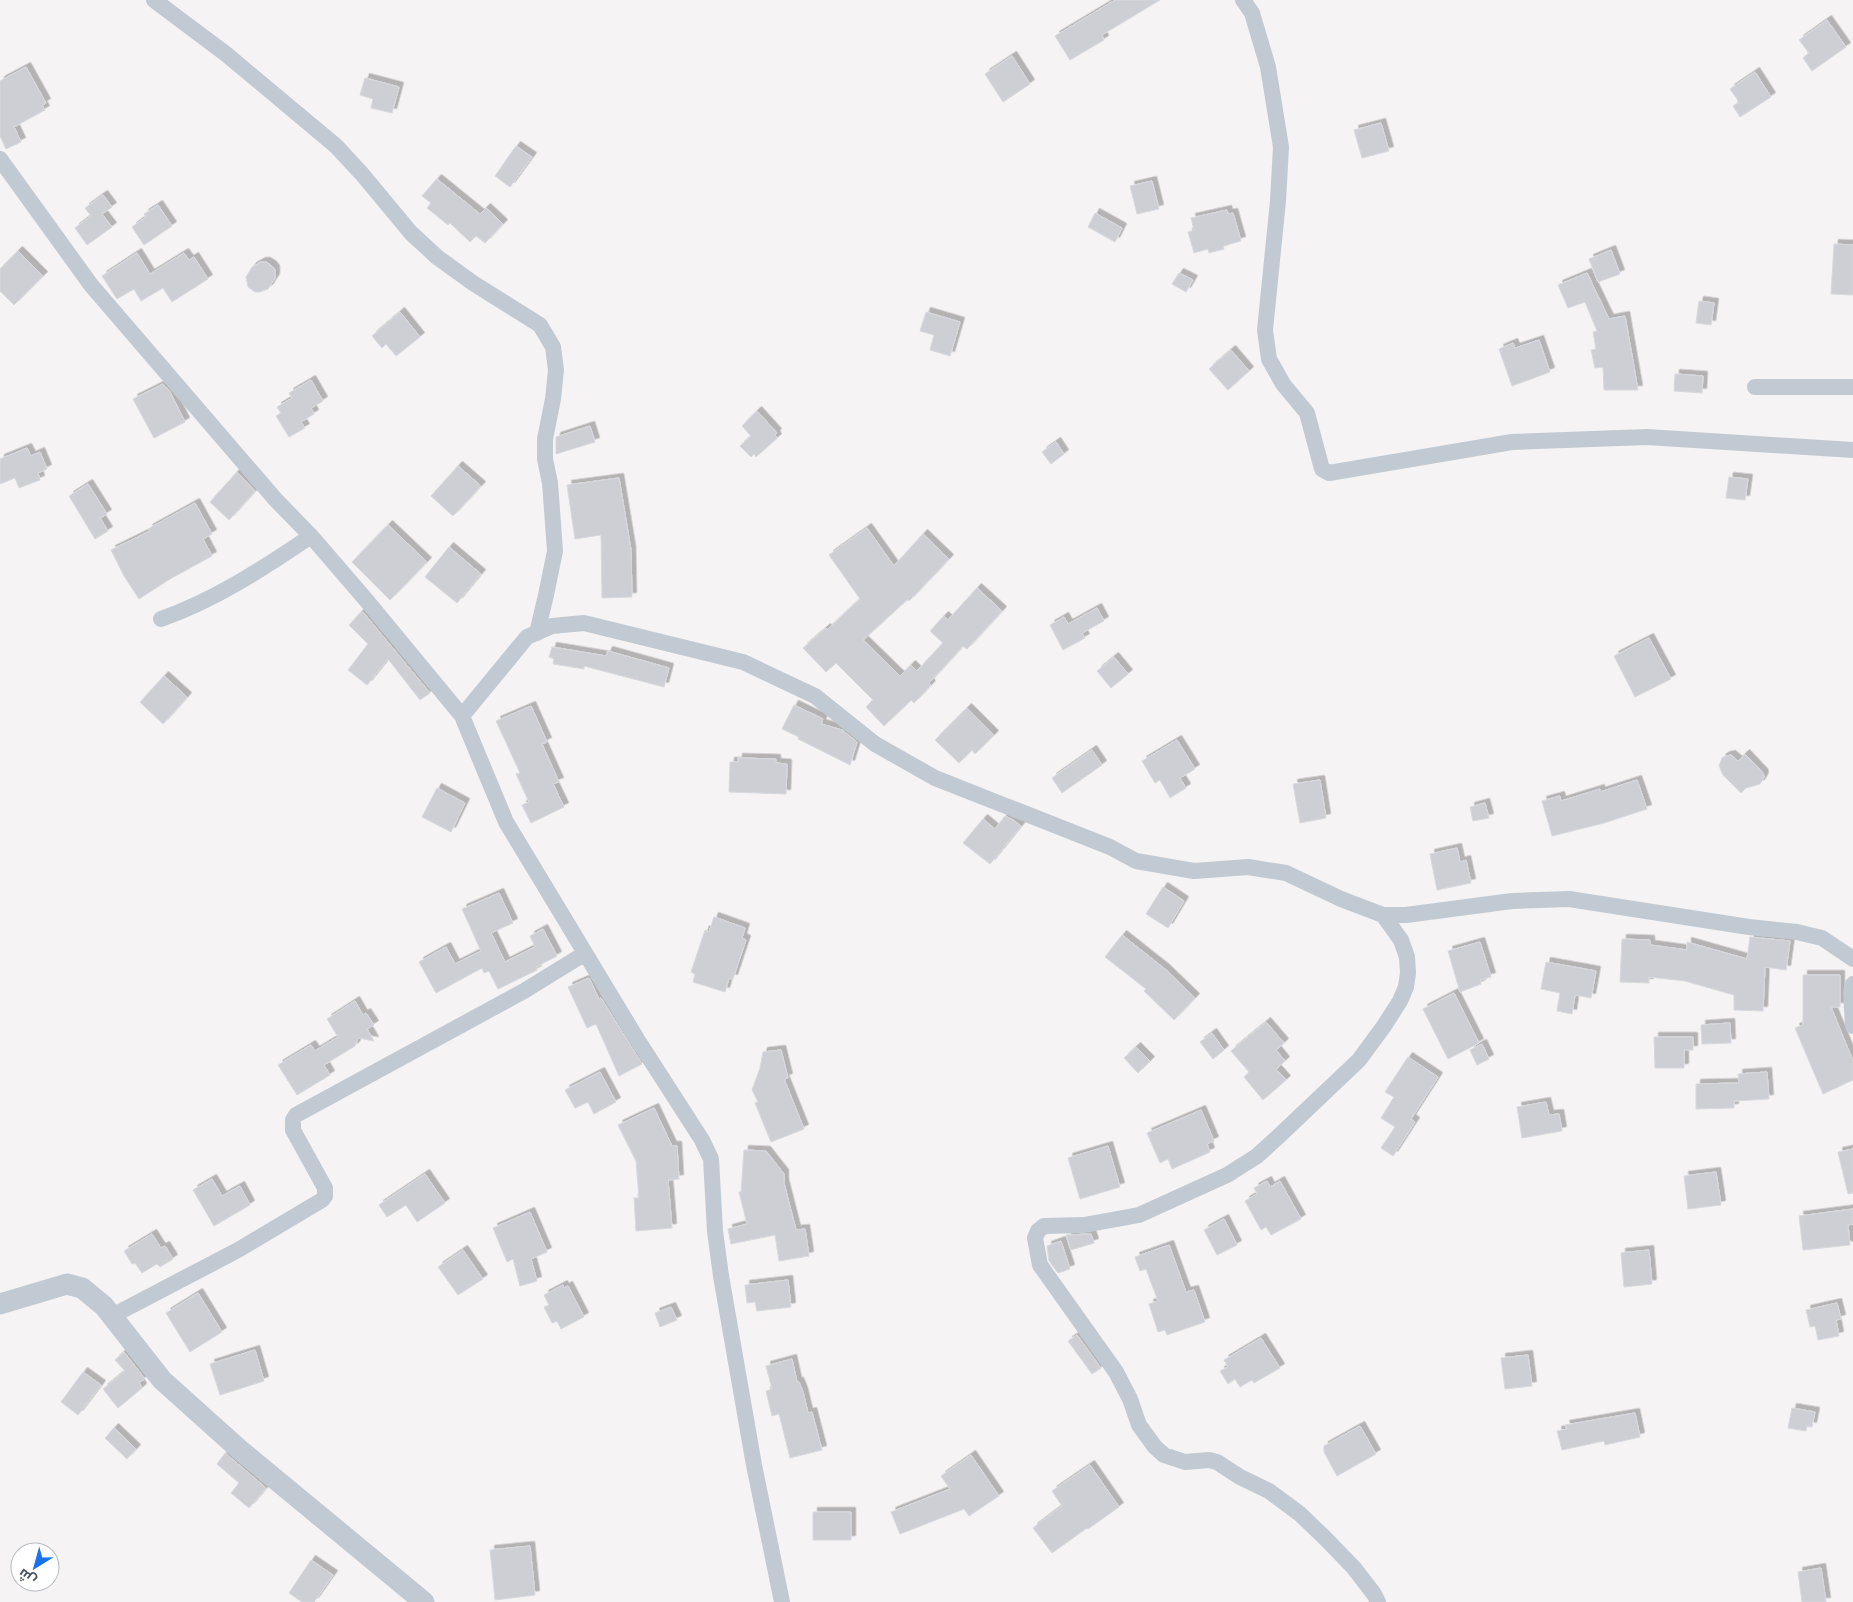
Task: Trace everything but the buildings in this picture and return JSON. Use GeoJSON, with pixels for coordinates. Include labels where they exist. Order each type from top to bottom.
{"type":"FeatureCollection","features":[{"type":"Feature","properties":{"kind":"street"},"geometry":{"type":"LineString","coordinates":[[154,0],[270,90],[336,146],[411,233],[436,257],[473,283],[540,324],[553,347],[556,370],[553,400],[545,439],[545,459],[550,483],[554,551],[537,633]]}},
{"type":"Feature","properties":{"kind":"street"},"geometry":{"type":"LineString","coordinates":[[1243,0],[1252,13],[1268,67],[1281,147],[1278,201],[1264,330],[1269,359],[1283,384],[1307,413],[1322,469],[1330,473],[1512,442],[1647,437],[1853,450]]}},
{"type":"Feature","properties":{"kind":"street"},"geometry":{"type":"LineString","coordinates":[[0,159],[91,284],[275,498],[367,601],[462,716],[506,822],[636,1039],[702,1140],[711,1159],[715,1231],[721,1276],[754,1465],[782,1602]]}},
{"type":"Feature","properties":{"kind":"street"},"geometry":{"type":"LineString","coordinates":[[1755,387],[1853,387]]}},
{"type":"Feature","properties":{"kind":"street"},"geometry":{"type":"LineString","coordinates":[[161,619],[185,611],[231,587],[267,566],[310,536]]}},
{"type":"Feature","properties":{"kind":"street"},"geometry":{"type":"LineString","coordinates":[[462,716],[527,637],[552,626],[584,623],[743,662],[815,696],[875,744],[935,778],[1110,848],[1136,861],[1194,871],[1248,867],[1286,873],[1341,899],[1383,915],[1406,915],[1512,901],[1569,899],[1749,927],[1797,932],[1822,938],[1853,959]]}},
{"type":"Feature","properties":{"kind":"street"},"geometry":{"type":"LineString","coordinates":[[1378,1602],[1354,1568],[1326,1539],[1300,1514],[1269,1491],[1240,1477],[1217,1462],[1209,1460],[1185,1462],[1164,1455],[1155,1447],[1139,1424],[1130,1398],[1116,1372],[1040,1265],[1035,1238],[1038,1231],[1044,1226],[1084,1225],[1139,1215],[1227,1175],[1257,1156],[1280,1135],[1359,1060],[1400,1001],[1406,987],[1408,973],[1407,957],[1401,940],[1383,915]]}},
{"type":"Feature","properties":{"kind":"street"},"geometry":{"type":"LineString","coordinates":[[112,1316],[238,1250],[322,1200],[325,1196],[325,1188],[294,1130],[293,1120],[296,1115],[524,991],[584,954]]}},
{"type":"Feature","properties":{"kind":"street"},"geometry":{"type":"LineString","coordinates":[[1853,984],[1851,992],[1853,1026]]}},
{"type":"Feature","properties":{"kind":"street"},"geometry":{"type":"LineString","coordinates":[[0,1304],[67,1284],[74,1285],[91,1294],[112,1316],[162,1380],[240,1450],[424,1602]]}}]}
